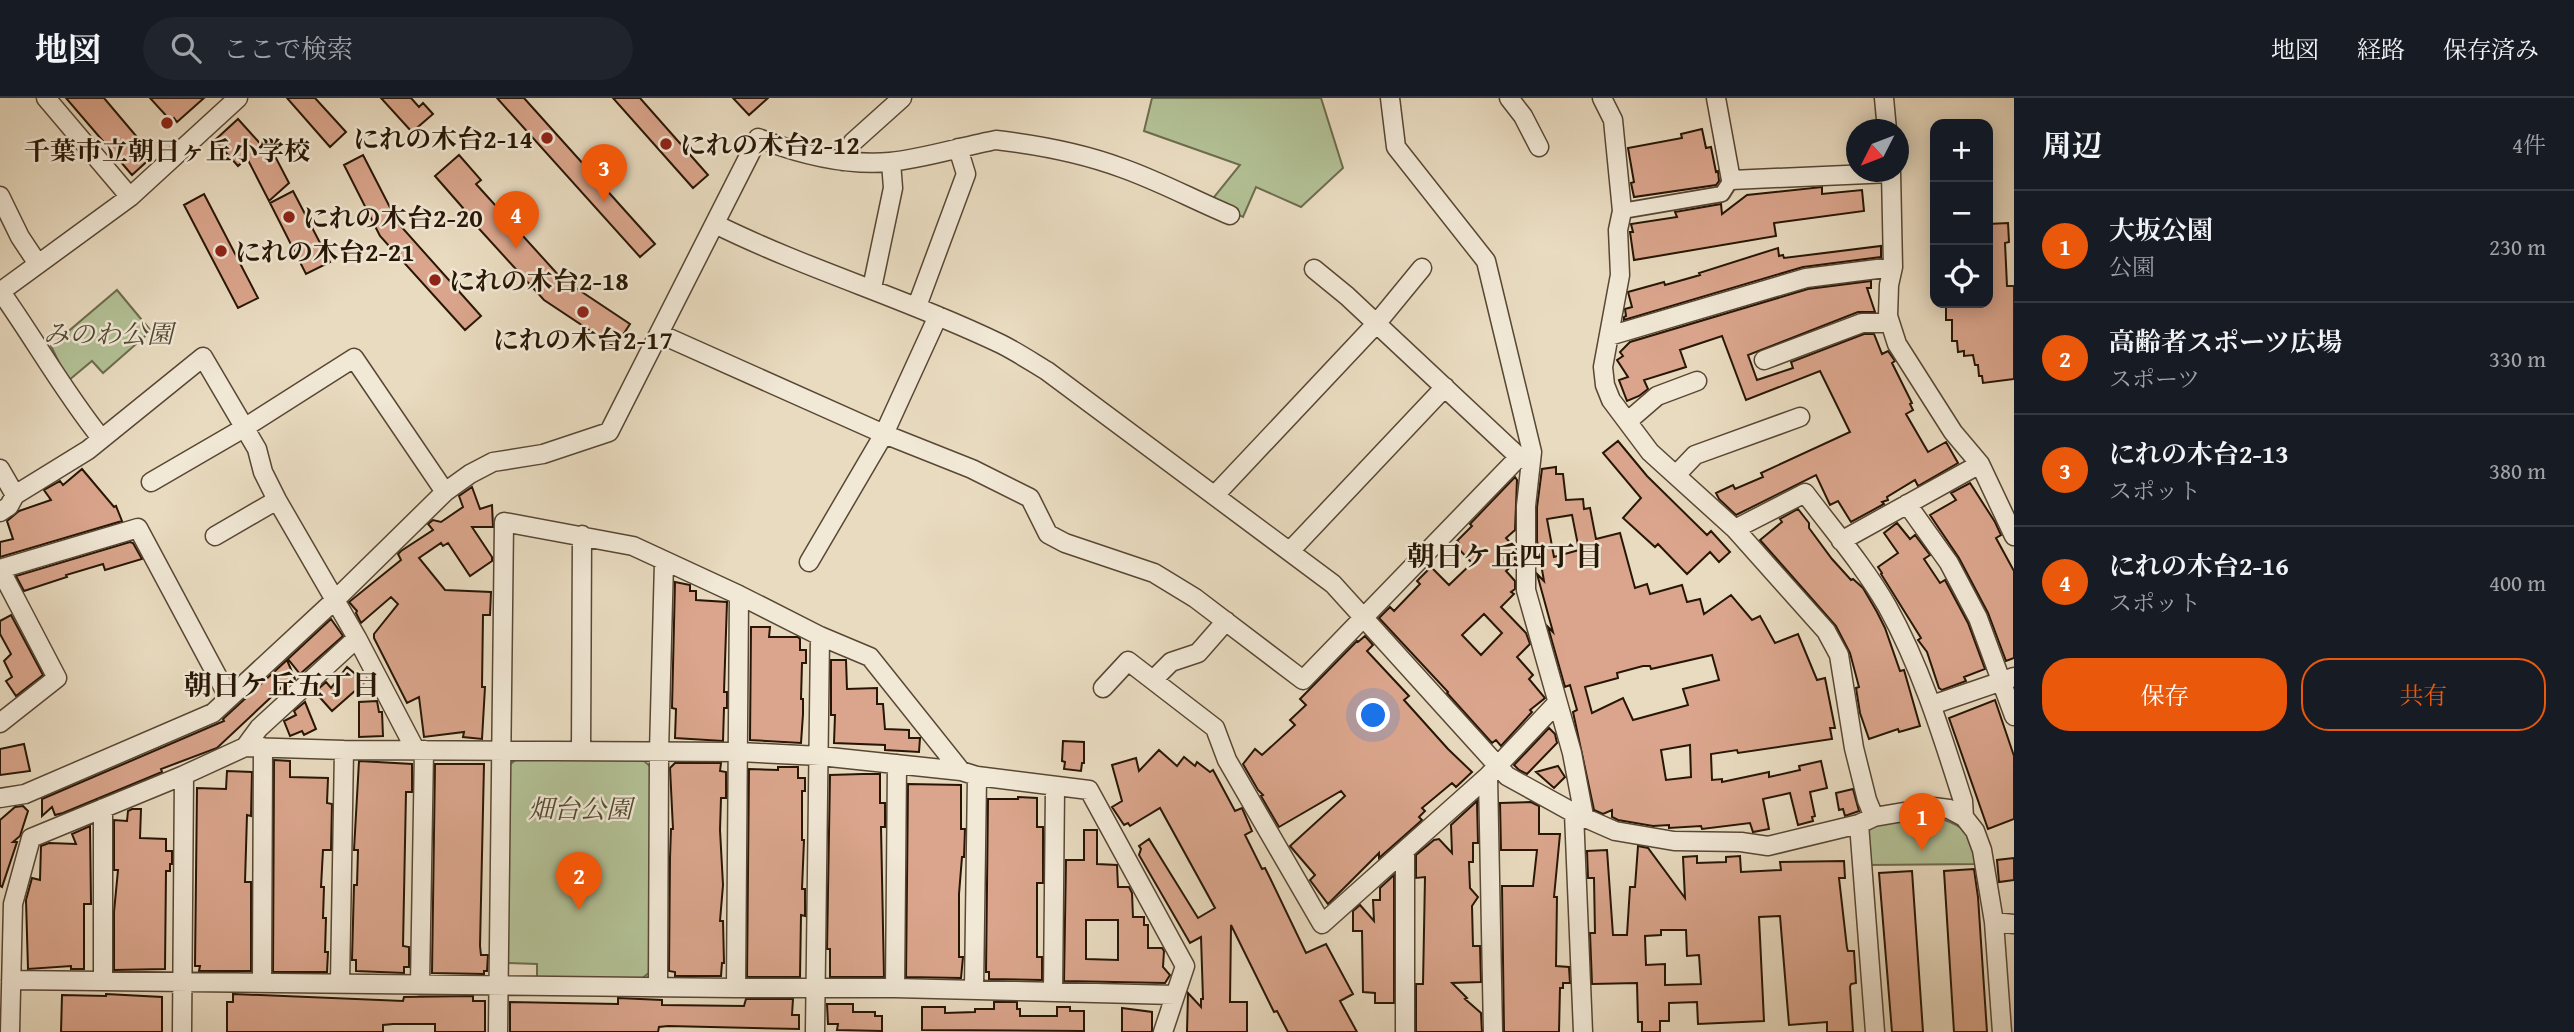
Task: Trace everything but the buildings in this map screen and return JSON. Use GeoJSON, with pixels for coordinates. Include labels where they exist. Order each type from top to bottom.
{"type":"FeatureCollection","features":[{"type":"Feature","properties":{"kind":"street"},"geometry":{"type":"LineString","coordinates":[[46,98],[130,197]]}},
{"type":"Feature","properties":{"kind":"street"},"geometry":{"type":"LineString","coordinates":[[101,438],[74,404],[39,347],[0,292],[130,197],[238,98]]}},
{"type":"Feature","properties":{"kind":"street"},"geometry":{"type":"LineString","coordinates":[[843,161],[853,142],[902,98]]}},
{"type":"Feature","properties":{"kind":"street"},"geometry":{"type":"LineString","coordinates":[[660,334],[884,434],[972,469],[1030,498],[1048,534],[1065,543],[1154,573],[1195,598],[1303,680],[1363,615],[1532,453],[1486,261],[1396,147],[1390,98]]}},
{"type":"Feature","properties":{"kind":"street"},"geometry":{"type":"LineString","coordinates":[[1509,98],[1523,116],[1539,147]]}},
{"type":"Feature","properties":{"kind":"street"},"geometry":{"type":"LineString","coordinates":[[1602,98],[1613,120],[1622,211],[1618,230],[1620,275],[1603,367],[1605,385],[1611,400],[1650,452],[1735,529],[1826,631],[1839,655],[1854,748],[1867,800],[1875,1032]]}},
{"type":"Feature","properties":{"kind":"street"},"geometry":{"type":"LineString","coordinates":[[1622,211],[1722,194],[1731,180],[1716,98]]}},
{"type":"Feature","properties":{"kind":"street"},"geometry":{"type":"LineString","coordinates":[[1884,98],[1886,119]]}},
{"type":"Feature","properties":{"kind":"street"},"geometry":{"type":"LineString","coordinates":[[0,798],[25,794],[213,713],[336,599],[445,492],[470,474],[494,462],[543,454],[609,432],[758,138],[817,157],[843,161],[891,162],[996,140],[1060,150],[1122,168],[1230,215]]}},
{"type":"Feature","properties":{"kind":"street"},"geometry":{"type":"LineString","coordinates":[[917,306],[965,174],[958,148]]}},
{"type":"Feature","properties":{"kind":"street"},"geometry":{"type":"LineString","coordinates":[[872,288],[893,188],[891,162]]}},
{"type":"Feature","properties":{"kind":"street"},"geometry":{"type":"LineString","coordinates":[[1731,180],[1846,174]]}},
{"type":"Feature","properties":{"kind":"street"},"geometry":{"type":"LineString","coordinates":[[1891,182],[1893,267],[1888,296],[1890,323],[1897,344],[1953,432],[1980,464],[2014,536]]}},
{"type":"Feature","properties":{"kind":"street"},"geometry":{"type":"LineString","coordinates":[[0,196],[20,237],[38,264]]}},
{"type":"Feature","properties":{"kind":"street"},"geometry":{"type":"LineString","coordinates":[[715,224],[768,251],[917,306],[1003,345],[1047,371],[1333,584],[1363,615],[1492,771],[1507,776],[1579,815],[1615,831],[1674,841],[1741,842],[1768,846],[1867,820],[1933,807],[1949,809],[1964,817],[1975,831],[1982,850],[1994,922],[2002,1032]]}},
{"type":"Feature","properties":{"kind":"street"},"geometry":{"type":"LineString","coordinates":[[1609,336],[1806,278],[1893,267]]}},
{"type":"Feature","properties":{"kind":"street"},"geometry":{"type":"LineString","coordinates":[[1215,495],[1376,324],[1422,268]]}},
{"type":"Feature","properties":{"kind":"street"},"geometry":{"type":"LineString","coordinates":[[1314,269],[1525,460],[1526,590],[1572,753],[1579,815],[1583,1032]]}},
{"type":"Feature","properties":{"kind":"street"},"geometry":{"type":"LineString","coordinates":[[809,562],[884,434],[939,317]]}},
{"type":"Feature","properties":{"kind":"street"},"geometry":{"type":"LineString","coordinates":[[1764,360],[1862,323],[1890,323]]}},
{"type":"Feature","properties":{"kind":"street"},"geometry":{"type":"LineString","coordinates":[[0,512],[9,506],[16,495],[88,450],[203,356],[257,449],[263,472],[277,500],[336,599],[419,750],[419,985]]}},
{"type":"Feature","properties":{"kind":"street"},"geometry":{"type":"LineString","coordinates":[[151,482],[244,428],[354,358],[445,492]]}},
{"type":"Feature","properties":{"kind":"street"},"geometry":{"type":"LineString","coordinates":[[1628,421],[1657,396],[1697,381]]}},
{"type":"Feature","properties":{"kind":"street"},"geometry":{"type":"LineString","coordinates":[[1290,551],[1445,387]]}},
{"type":"Feature","properties":{"kind":"street"},"geometry":{"type":"LineString","coordinates":[[1676,475],[1695,455],[1800,417]]}},
{"type":"Feature","properties":{"kind":"street"},"geometry":{"type":"LineString","coordinates":[[1841,541],[1980,464]]}},
{"type":"Feature","properties":{"kind":"street"},"geometry":{"type":"LineString","coordinates":[[0,468],[16,495]]}},
{"type":"Feature","properties":{"kind":"street"},"geometry":{"type":"LineString","coordinates":[[1735,529],[1805,493],[1885,603],[1899,629],[1932,705],[1963,801],[1964,817]]}},
{"type":"Feature","properties":{"kind":"street"},"geometry":{"type":"LineString","coordinates":[[215,536],[277,500]]}},
{"type":"Feature","properties":{"kind":"street"},"geometry":{"type":"LineString","coordinates":[[1907,504],[1950,562],[2008,680],[2014,716]]}},
{"type":"Feature","properties":{"kind":"street"},"geometry":{"type":"LineString","coordinates":[[498,1032],[504,522],[633,546],[820,636],[870,657],[969,774],[974,989]]}},
{"type":"Feature","properties":{"kind":"street"},"geometry":{"type":"LineString","coordinates":[[0,723],[57,678],[0,569],[138,528],[229,698]]}},
{"type":"Feature","properties":{"kind":"street"},"geometry":{"type":"LineString","coordinates":[[581,751],[582,535]]}},
{"type":"Feature","properties":{"kind":"street"},"geometry":{"type":"LineString","coordinates":[[658,986],[659,752],[664,562]]}},
{"type":"Feature","properties":{"kind":"street"},"geometry":{"type":"LineString","coordinates":[[737,988],[739,595]]}},
{"type":"Feature","properties":{"kind":"street"},"geometry":{"type":"LineString","coordinates":[[1153,680],[1171,662],[1198,653],[1226,621]]}},
{"type":"Feature","properties":{"kind":"street"},"geometry":{"type":"LineString","coordinates":[[815,1032],[820,636]]}},
{"type":"Feature","properties":{"kind":"street"},"geometry":{"type":"LineString","coordinates":[[245,747],[259,727],[357,638]]}},
{"type":"Feature","properties":{"kind":"street"},"geometry":{"type":"LineString","coordinates":[[1103,688],[1128,660],[1215,728],[1227,760],[1322,923],[1405,852],[1492,771],[1557,703]]}},
{"type":"Feature","properties":{"kind":"street"},"geometry":{"type":"LineString","coordinates":[[1932,705],[2008,680]]}},
{"type":"Feature","properties":{"kind":"street"},"geometry":{"type":"LineString","coordinates":[[10,1032],[13,904],[31,838],[245,747],[263,747],[820,755],[1089,790],[1096,798],[1185,966],[1163,1032]]}},
{"type":"Feature","properties":{"kind":"street"},"geometry":{"type":"LineString","coordinates":[[262,983],[263,747]]}},
{"type":"Feature","properties":{"kind":"street"},"geometry":{"type":"LineString","coordinates":[[340,983],[344,750]]}},
{"type":"Feature","properties":{"kind":"street"},"geometry":{"type":"LineString","coordinates":[[895,988],[897,764]]}},
{"type":"Feature","properties":{"kind":"street"},"geometry":{"type":"LineString","coordinates":[[1492,771],[1493,1032]]}},
{"type":"Feature","properties":{"kind":"street"},"geometry":{"type":"LineString","coordinates":[[181,1032],[184,775]]}},
{"type":"Feature","properties":{"kind":"street"},"geometry":{"type":"LineString","coordinates":[[1053,992],[1055,787]]}},
{"type":"Feature","properties":{"kind":"street"},"geometry":{"type":"LineString","coordinates":[[103,808],[103,980]]}},
{"type":"Feature","properties":{"kind":"street"},"geometry":{"type":"LineString","coordinates":[[1405,852],[1405,1032]]}},
{"type":"Feature","properties":{"kind":"street"},"geometry":{"type":"LineString","coordinates":[[1994,922],[2014,924]]}},
{"type":"Feature","properties":{"kind":"street"},"geometry":{"type":"LineString","coordinates":[[11,980],[974,989],[1175,995]]}},
{"type":"Feature","properties":{"kind":"green space"},"geometry":{"type":"Polygon","coordinates":[[[1152,98],[1321,98],[1343,168],[1301,207],[1256,187],[1243,217],[1210,202],[1240,165],[1144,131],[1152,98]]]}},
{"type":"Feature","properties":{"kind":"green space","name":"みのわ公園"},"geometry":{"type":"Polygon","coordinates":[[[117,290],[151,331],[103,373],[92,361],[68,381],[51,346],[117,290]]]}},
{"type":"Feature","properties":{"kind":"green space","name":"畑台公園"},"geometry":{"type":"Polygon","coordinates":[[[518,758],[643,760],[652,768],[650,972],[640,980],[537,979],[537,964],[506,963],[508,766],[518,758]]]}},
{"type":"Feature","properties":{"kind":"green space"},"geometry":{"type":"Polygon","coordinates":[[[1921,815],[1948,821],[1966,832],[1974,843],[1980,864],[1869,865],[1867,834],[1874,823],[1921,815]]]}},
{"type":"Feature","properties":{"kind":"place","name":"千葉市立朝日ヶ丘小学校"},"geometry":{"type":"Point","coordinates":[167,123]}},
{"type":"Feature","properties":{"kind":"place","name":"にれの木台2-14"},"geometry":{"type":"Point","coordinates":[547,138]}},
{"type":"Feature","properties":{"kind":"place","name":"にれの木台2-12"},"geometry":{"type":"Point","coordinates":[666,144]}},
{"type":"Feature","properties":{"kind":"place","name":"にれの木台2-13"},"geometry":{"type":"Point","coordinates":[604,202]}},
{"type":"Feature","properties":{"kind":"place","name":"にれの木台2-20"},"geometry":{"type":"Point","coordinates":[289,217]}},
{"type":"Feature","properties":{"kind":"place","name":"にれの木台2-16"},"geometry":{"type":"Point","coordinates":[516,249]}},
{"type":"Feature","properties":{"kind":"place","name":"にれの木台2-21"},"geometry":{"type":"Point","coordinates":[221,251]}},
{"type":"Feature","properties":{"kind":"place","name":"にれの木台2-18"},"geometry":{"type":"Point","coordinates":[435,280]}},
{"type":"Feature","properties":{"kind":"place","name":"にれの木台2-17"},"geometry":{"type":"Point","coordinates":[583,312]}},
{"type":"Feature","properties":{"kind":"place","name":"大坂公園"},"geometry":{"type":"Point","coordinates":[1922,851]}},
{"type":"Feature","properties":{"kind":"place","name":"高齢者スポーツ広場"},"geometry":{"type":"Point","coordinates":[579,910]}},
{"type":"Feature","properties":{"kind":"district","name":"朝日ケ丘四丁目"},"geometry":{"type":"Point","coordinates":[1505,555]}},
{"type":"Feature","properties":{"kind":"district","name":"朝日ケ丘五丁目"},"geometry":{"type":"Point","coordinates":[282,684]}}]}
